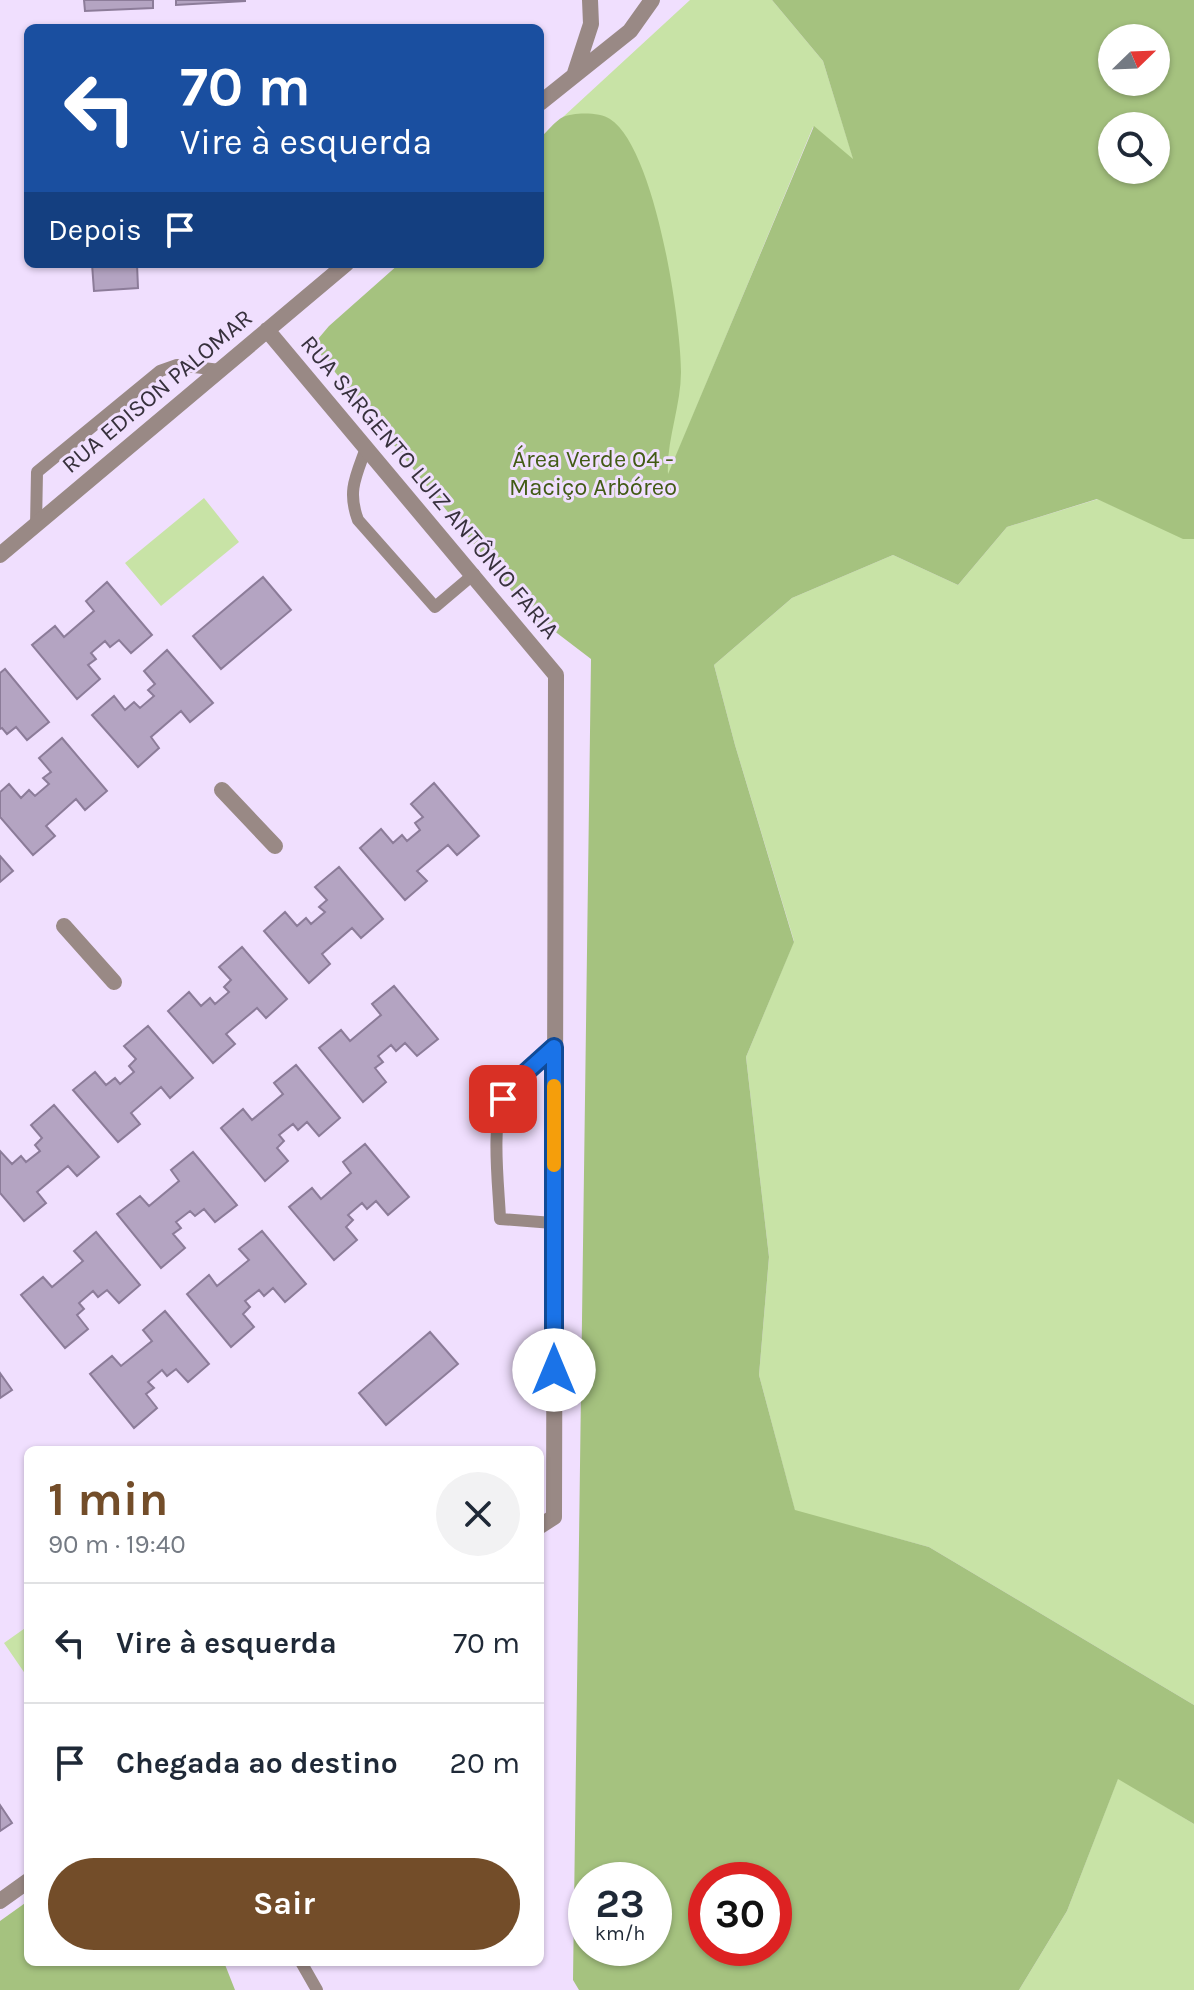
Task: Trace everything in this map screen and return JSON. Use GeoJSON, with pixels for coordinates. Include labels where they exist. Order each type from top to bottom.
{"type":"FeatureCollection","features":[{"type":"Feature","properties":{"kind":"street"},"geometry":{"type":"LineString","coordinates":[[574,75],[591,24],[590,0]]}},
{"type":"Feature","properties":{"kind":"street"},"geometry":{"type":"LineString","coordinates":[[544,100],[630,31],[652,0]]}},
{"type":"Feature","properties":{"kind":"street","name":"RUA EDISON PALOMAR"},"geometry":{"type":"LineString","coordinates":[[0,555],[341,268]]}},
{"type":"Feature","properties":{"kind":"street","name":"RUA SARGENTO LUIZ ANTÔNIO FARIA"},"geometry":{"type":"LineString","coordinates":[[267,330],[556,675],[554,1047]]}},
{"type":"Feature","properties":{"kind":"street"},"geometry":{"type":"LineString","coordinates":[[222,790],[275,846]]}},
{"type":"Feature","properties":{"kind":"street"},"geometry":{"type":"LineString","coordinates":[[64,926],[114,982]]}},
{"type":"Feature","properties":{"kind":"street"},"geometry":{"type":"LineString","coordinates":[[544,1523],[554,1517],[554,1047]]}},
{"type":"Feature","properties":{"kind":"street"},"geometry":{"type":"LineString","coordinates":[[0,1901],[24,1884]]}},
{"type":"Feature","properties":{"kind":"lane"},"geometry":{"type":"LineString","coordinates":[[36,526],[37,472],[160,371],[177,365],[220,370]]}},
{"type":"Feature","properties":{"kind":"lane"},"geometry":{"type":"LineString","coordinates":[[366,448],[352,491],[358,520],[435,607],[474,574]]}},
{"type":"Feature","properties":{"kind":"lane"},"geometry":{"type":"LineString","coordinates":[[553,1223],[500,1219],[497,1118],[503,1099],[513,1084],[554,1047]]}},
{"type":"Feature","properties":{"kind":"lane"},"geometry":{"type":"LineString","coordinates":[[303,1966],[317,1990]]}},
{"type":"Feature","properties":{"kind":"green space"},"geometry":{"type":"Polygon","coordinates":[[[690,0],[772,0],[823,61],[854,161],[813,127],[667,478],[563,117],[690,0]]]}},
{"type":"Feature","properties":{"kind":"green space","name":"Área Verde 04 - Maciço Arbóreo"},"geometry":{"type":"Polygon","coordinates":[[[772,0],[1194,0],[1194,539],[1183,539],[1097,499],[1007,527],[958,585],[893,555],[792,598],[714,665],[794,942],[746,1057],[769,1257],[759,1375],[795,1510],[929,1547],[1194,1705],[1194,1824],[1118,1779],[1067,1911],[1019,1990],[579,1990],[573,1980],[573,1966],[672,1966],[672,1862],[575,1862],[591,659],[553,630],[539,625],[318,351],[318,339],[394,268],[544,268],[544,134],[568,115],[606,117],[626,136],[640,163],[652,198],[670,277],[681,372],[668,474],[814,126],[853,159],[823,61],[772,0]]]}},
{"type":"Feature","properties":{"kind":"green space"},"geometry":{"type":"Polygon","coordinates":[[[204,498],[239,542],[161,606],[125,563],[204,498]]]}},
{"type":"Feature","properties":{"kind":"green space"},"geometry":{"type":"Polygon","coordinates":[[[1098,499],[1183,538],[1194,539],[1194,1705],[929,1547],[795,1511],[759,1375],[769,1257],[746,1057],[794,941],[714,665],[792,598],[893,555],[958,585],[1007,527],[1098,499]]]}},
{"type":"Feature","properties":{"kind":"green space"},"geometry":{"type":"Polygon","coordinates":[[[24,1629],[24,1672],[4,1643],[24,1629]]]}},
{"type":"Feature","properties":{"kind":"green space"},"geometry":{"type":"Polygon","coordinates":[[[1118,1778],[1194,1824],[1194,1990],[1019,1990],[1067,1911],[1118,1778]]]}},
{"type":"Feature","properties":{"kind":"green space"},"geometry":{"type":"Polygon","coordinates":[[[24,1904],[24,1966],[226,1966],[235,1990],[0,1990],[0,1921],[24,1904]]]}},
{"type":"Feature","properties":{"kind":"building"},"geometry":{"type":"Polygon","coordinates":[[[84,0],[153,0],[153,8],[85,11],[84,0]]]}},
{"type":"Feature","properties":{"kind":"building"},"geometry":{"type":"Polygon","coordinates":[[[176,0],[245,0],[245,1],[176,5],[176,0]]]}},
{"type":"Feature","properties":{"kind":"building"},"geometry":{"type":"Polygon","coordinates":[[[92,268],[137,268],[138,288],[94,291],[92,268]]]}},
{"type":"Feature","properties":{"kind":"building"},"geometry":{"type":"Polygon","coordinates":[[[263,577],[291,610],[221,669],[193,636],[263,577]]]}},
{"type":"Feature","properties":{"kind":"building"},"geometry":{"type":"Polygon","coordinates":[[[107,582],[152,635],[131,653],[119,640],[110,647],[105,641],[91,653],[96,659],[88,665],[100,679],[77,699],[32,645],[55,626],[64,637],[94,611],[86,601],[107,582]]]}},
{"type":"Feature","properties":{"kind":"building"},"geometry":{"type":"Polygon","coordinates":[[[167,650],[213,703],[190,722],[181,711],[151,737],[159,748],[138,767],[92,715],[114,696],[125,710],[134,702],[140,708],[154,696],[148,690],[155,684],[144,671],[167,650]]]}},
{"type":"Feature","properties":{"kind":"building"},"geometry":{"type":"Polygon","coordinates":[[[5,669],[49,722],[27,740],[16,727],[7,734],[0,729],[0,673],[5,669]]]}},
{"type":"Feature","properties":{"kind":"building"},"geometry":{"type":"Polygon","coordinates":[[[62,738],[107,791],[85,810],[76,799],[46,826],[55,836],[33,855],[0,817],[0,792],[9,784],[21,798],[29,790],[35,796],[49,784],[43,778],[51,772],[39,758],[62,738]]]}},
{"type":"Feature","properties":{"kind":"building"},"geometry":{"type":"Polygon","coordinates":[[[434,783],[479,836],[457,855],[448,845],[417,871],[427,881],[405,900],[360,848],[381,829],[393,843],[402,835],[407,841],[420,830],[415,823],[423,817],[411,804],[434,783]]]}},
{"type":"Feature","properties":{"kind":"building"},"geometry":{"type":"Polygon","coordinates":[[[0,856],[13,871],[0,882],[0,856]]]}},
{"type":"Feature","properties":{"kind":"building"},"geometry":{"type":"Polygon","coordinates":[[[339,867],[383,919],[361,938],[352,928],[322,954],[330,964],[309,983],[264,931],[285,912],[297,926],[306,918],[311,924],[325,912],[319,907],[327,900],[315,887],[339,867]]]}},
{"type":"Feature","properties":{"kind":"building"},"geometry":{"type":"Polygon","coordinates":[[[242,947],[287,999],[266,1018],[257,1008],[226,1034],[235,1044],[213,1063],[168,1011],[189,992],[201,1006],[210,998],[215,1004],[229,992],[224,987],[231,980],[219,967],[242,947]]]}},
{"type":"Feature","properties":{"kind":"building"},"geometry":{"type":"Polygon","coordinates":[[[394,986],[438,1039],[417,1056],[405,1043],[396,1051],[391,1045],[378,1056],[383,1062],[375,1068],[386,1082],[363,1102],[319,1048],[341,1030],[350,1041],[381,1015],[372,1004],[394,986]]]}},
{"type":"Feature","properties":{"kind":"building"},"geometry":{"type":"Polygon","coordinates":[[[148,1026],[193,1078],[170,1098],[161,1087],[131,1113],[140,1124],[118,1142],[73,1090],[95,1072],[106,1085],[115,1078],[120,1084],[134,1072],[129,1066],[136,1059],[124,1046],[148,1026]]]}},
{"type":"Feature","properties":{"kind":"building"},"geometry":{"type":"Polygon","coordinates":[[[296,1065],[340,1118],[319,1136],[307,1122],[298,1130],[293,1124],[279,1135],[284,1141],[277,1148],[288,1161],[265,1181],[221,1128],[243,1109],[252,1120],[283,1094],[274,1083],[296,1065]]]}},
{"type":"Feature","properties":{"kind":"building"},"geometry":{"type":"Polygon","coordinates":[[[54,1105],[99,1157],[77,1176],[68,1166],[37,1192],[46,1203],[24,1221],[0,1193],[0,1151],[12,1164],[21,1156],[26,1162],[40,1151],[35,1145],[42,1138],[31,1125],[54,1105]]]}},
{"type":"Feature","properties":{"kind":"building"},"geometry":{"type":"Polygon","coordinates":[[[365,1144],[409,1197],[388,1215],[376,1201],[367,1209],[362,1203],[348,1215],[353,1220],[346,1227],[357,1240],[334,1260],[289,1207],[312,1188],[321,1199],[351,1173],[343,1162],[365,1144]]]}},
{"type":"Feature","properties":{"kind":"building"},"geometry":{"type":"Polygon","coordinates":[[[193,1152],[237,1205],[215,1222],[204,1209],[195,1216],[190,1211],[176,1222],[181,1228],[173,1234],[185,1248],[161,1268],[117,1214],[140,1196],[149,1206],[179,1181],[171,1170],[193,1152]]]}},
{"type":"Feature","properties":{"kind":"building"},"geometry":{"type":"Polygon","coordinates":[[[262,1231],[306,1284],[285,1302],[273,1288],[264,1296],[259,1290],[245,1301],[250,1307],[243,1314],[254,1327],[231,1347],[187,1294],[209,1275],[217,1286],[249,1260],[239,1249],[262,1231]]]}},
{"type":"Feature","properties":{"kind":"building"},"geometry":{"type":"Polygon","coordinates":[[[96,1232],[140,1285],[119,1303],[107,1290],[98,1297],[93,1291],[79,1303],[84,1309],[77,1315],[88,1329],[65,1348],[21,1295],[43,1277],[52,1287],[83,1261],[74,1251],[96,1232]]]}},
{"type":"Feature","properties":{"kind":"building"},"geometry":{"type":"Polygon","coordinates":[[[165,1311],[209,1364],[188,1382],[176,1369],[167,1376],[162,1370],[148,1382],[154,1388],[146,1394],[157,1408],[134,1428],[90,1374],[112,1356],[121,1366],[152,1341],[143,1330],[165,1311]]]}},
{"type":"Feature","properties":{"kind":"building"},"geometry":{"type":"Polygon","coordinates":[[[430,1332],[458,1364],[386,1425],[359,1393],[430,1332]]]}},
{"type":"Feature","properties":{"kind":"building"},"geometry":{"type":"Polygon","coordinates":[[[0,1373],[12,1390],[0,1398],[0,1373]]]}},
{"type":"Feature","properties":{"kind":"building"},"geometry":{"type":"Polygon","coordinates":[[[0,1805],[12,1823],[0,1831],[0,1805]]]}},
{"type":"Feature","properties":{"kind":"slow traffic"},"geometry":{"type":"LineString","coordinates":[[554,1086],[554,1165]]}},
{"type":"Feature","properties":{"kind":"route"},"geometry":{"type":"LineString","coordinates":[[503,1099],[513,1084],[554,1047],[554,1370]]}}]}
